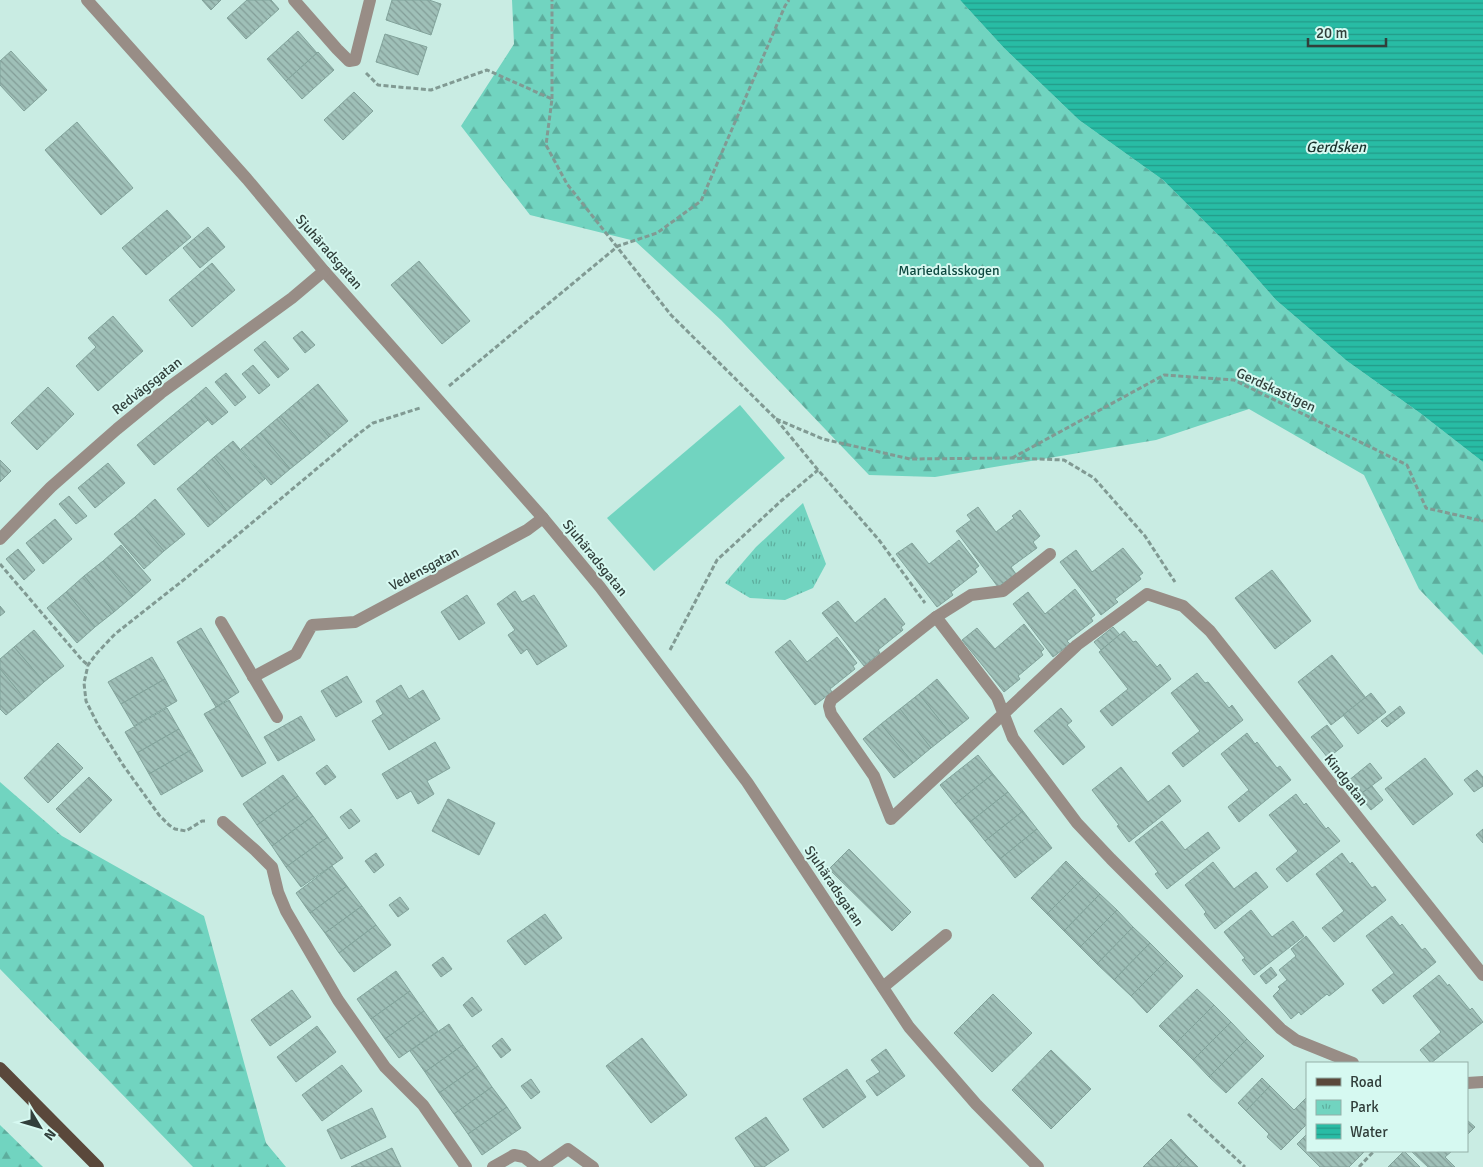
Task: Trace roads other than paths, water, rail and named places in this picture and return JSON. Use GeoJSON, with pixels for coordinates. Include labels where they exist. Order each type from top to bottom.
{"type":"FeatureCollection","features":[{"type":"Feature","properties":{"kind":"main road"},"geometry":{"type":"LineString","coordinates":[[0,1068],[98,1167]]}},
{"type":"Feature","properties":{"kind":"street","name":"Sjuhäradsgatan"},"geometry":{"type":"LineString","coordinates":[[87,0],[247,179],[324,271],[543,518],[600,587],[747,782],[909,1027],[976,1104],[1038,1167]]}},
{"type":"Feature","properties":{"kind":"street"},"geometry":{"type":"LineString","coordinates":[[294,0],[349,61],[355,60],[370,0]]}},
{"type":"Feature","properties":{"kind":"street","name":"Redvägsgatan"},"geometry":{"type":"LineString","coordinates":[[0,539],[51,487],[117,429],[161,393],[292,298],[324,271]]}},
{"type":"Feature","properties":{"kind":"street","name":"Vedensgatan"},"geometry":{"type":"LineString","coordinates":[[253,677],[296,654],[312,625],[355,622],[527,530],[543,518]]}},
{"type":"Feature","properties":{"kind":"street"},"geometry":{"type":"LineString","coordinates":[[1004,713],[891,819],[874,776],[831,714],[829,706],[831,700],[936,617],[971,595],[1004,591],[1050,554]]}},
{"type":"Feature","properties":{"kind":"street","name":"Kindgatan"},"geometry":{"type":"LineString","coordinates":[[1004,713],[1077,645],[1147,594],[1183,606],[1210,631],[1483,975]]}},
{"type":"Feature","properties":{"kind":"street"},"geometry":{"type":"LineString","coordinates":[[936,617],[997,697],[1013,738],[1077,823],[1111,860],[1281,1029],[1296,1040],[1351,1062]]}},
{"type":"Feature","properties":{"kind":"street"},"geometry":{"type":"LineString","coordinates":[[221,622],[277,717]]}},
{"type":"Feature","properties":{"kind":"street"},"geometry":{"type":"LineString","coordinates":[[223,822],[272,867],[278,892],[286,911],[338,1000],[385,1067],[423,1105],[466,1167]]}},
{"type":"Feature","properties":{"kind":"street"},"geometry":{"type":"LineString","coordinates":[[883,987],[946,935]]}},
{"type":"Feature","properties":{"kind":"street"},"geometry":{"type":"LineString","coordinates":[[1468,1083],[1483,1082]]}},
{"type":"Feature","properties":{"kind":"street"},"geometry":{"type":"LineString","coordinates":[[542,1167],[568,1149],[593,1167]]}},
{"type":"Feature","properties":{"kind":"street"},"geometry":{"type":"LineString","coordinates":[[493,1167],[514,1155],[524,1157],[536,1167]]}},
{"type":"Feature","properties":{"kind":"water","name":"Gerdsken"},"geometry":{"type":"Polygon","coordinates":[[[960,0],[1483,0],[1483,462],[1420,413],[1347,361],[1276,300],[1222,239],[1163,180],[1079,120],[1004,48],[960,0]]]}},
{"type":"Feature","properties":{"kind":"park label","name":"Mariedalsskogen"},"geometry":{"type":"Point","coordinates":[949,270]}}]}
